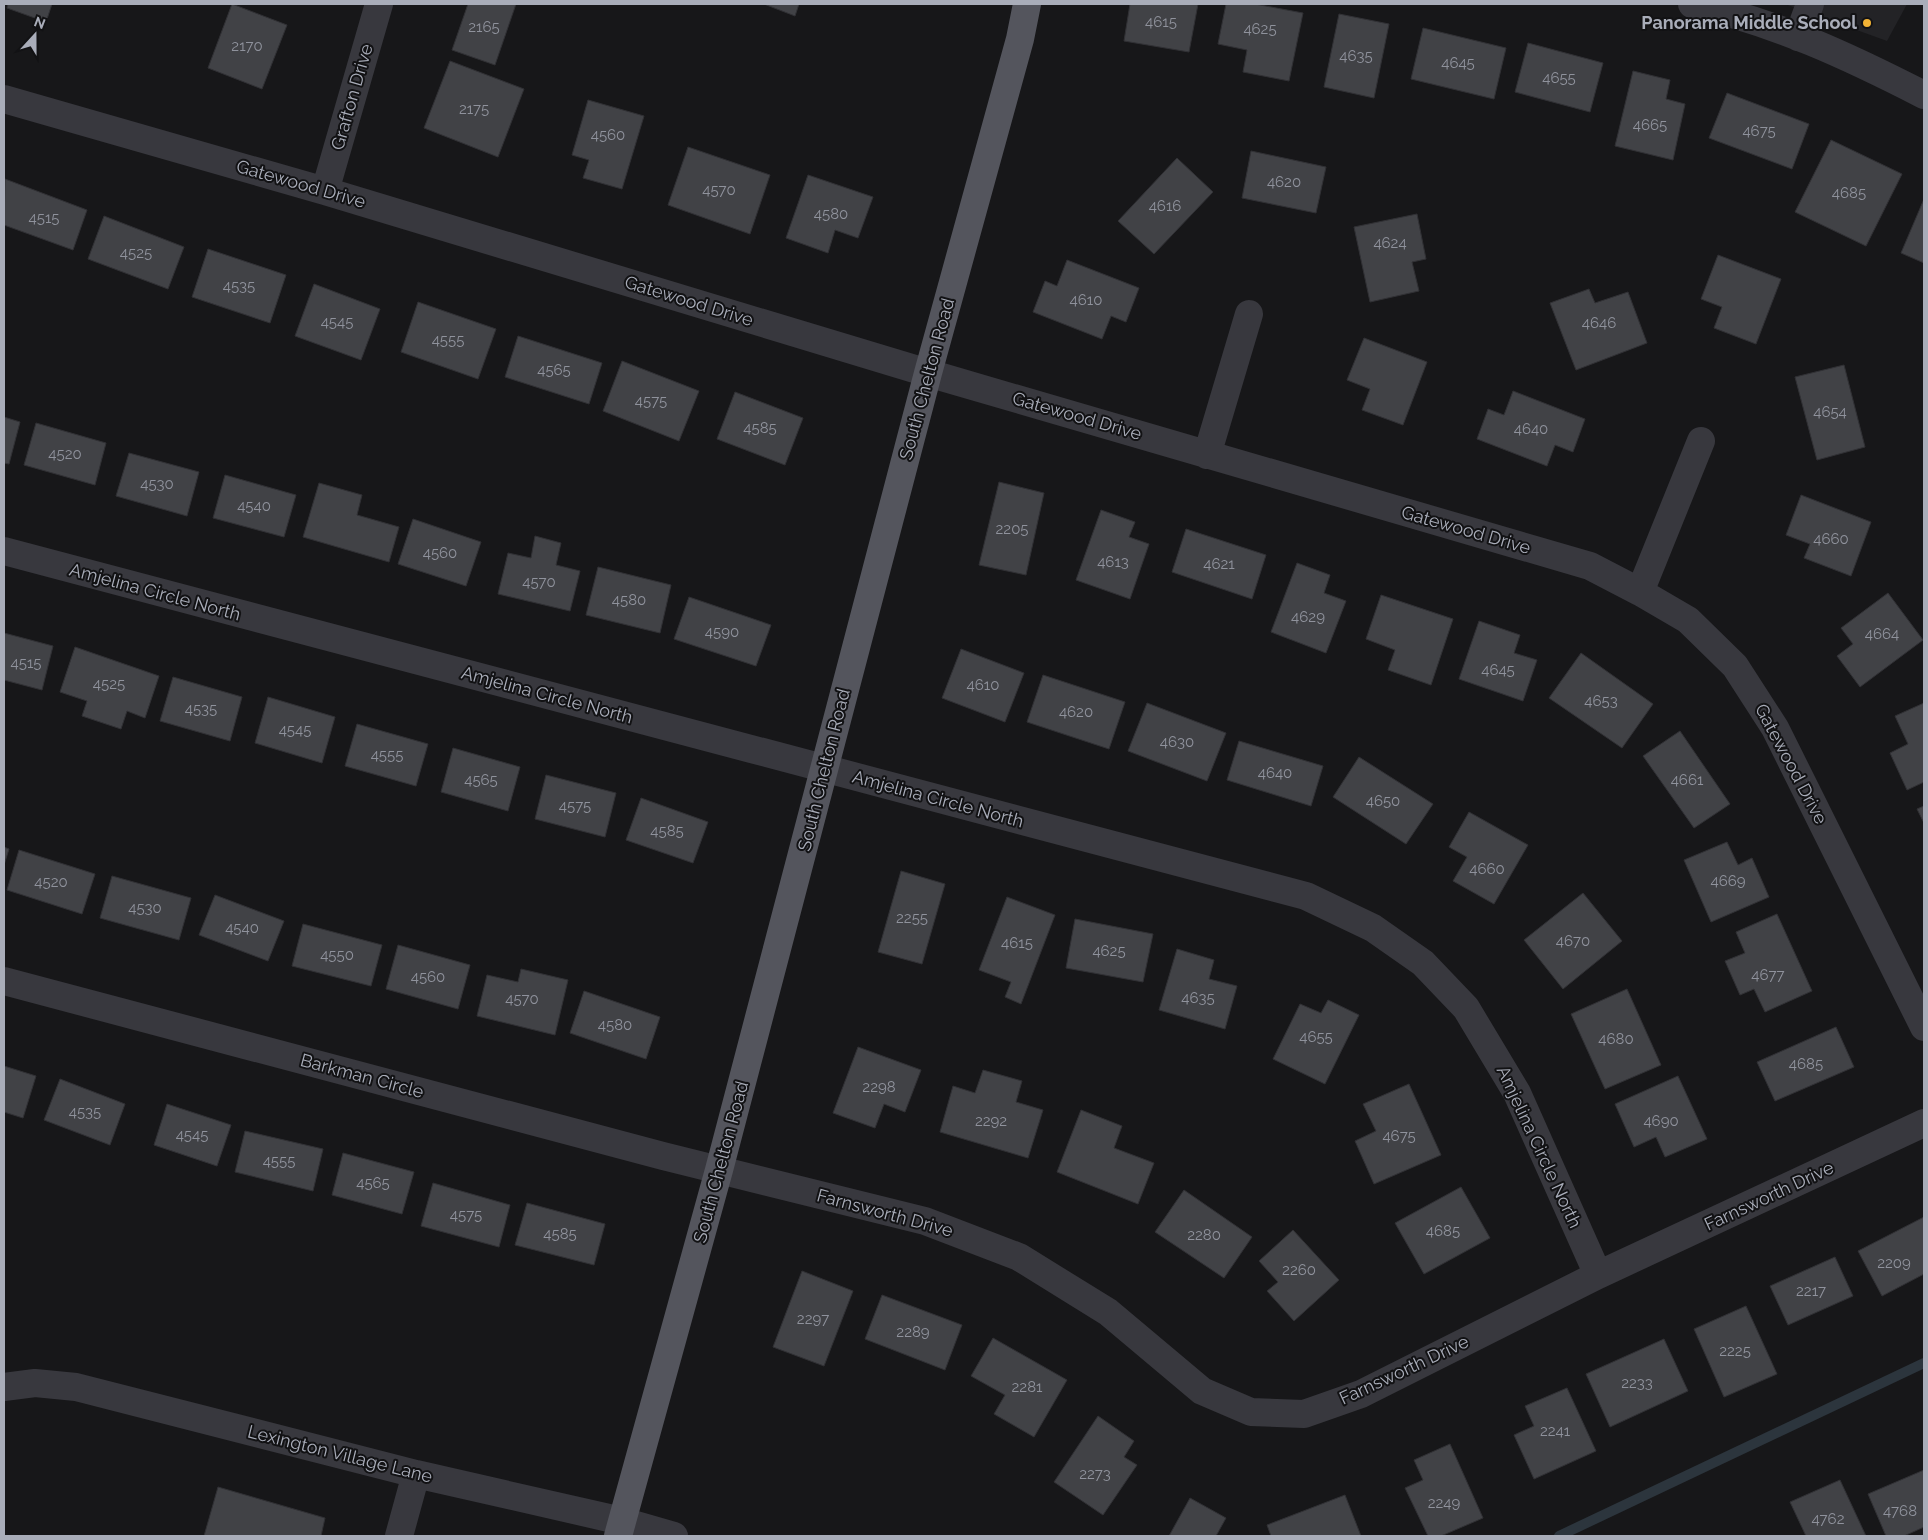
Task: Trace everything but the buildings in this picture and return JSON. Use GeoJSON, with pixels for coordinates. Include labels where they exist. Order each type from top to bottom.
{"type":"FeatureCollection","features":[{"type":"Feature","properties":{"kind":"main road","name":"South Chelton Road"},"geometry":{"type":"LineString","coordinates":[[620,1529],[719,1170],[928,372],[1020,40],[1027,4]]}},
{"type":"Feature","properties":{"kind":"street","name":"Grafton Drive"},"geometry":{"type":"LineString","coordinates":[[325,191],[379,4]]}},
{"type":"Feature","properties":{"kind":"street"},"geometry":{"type":"LineString","coordinates":[[1692,4],[1725,11],[1798,37],[1872,68],[1924,95]]}},
{"type":"Feature","properties":{"kind":"street"},"geometry":{"type":"LineString","coordinates":[[1798,37],[1810,4]]}},
{"type":"Feature","properties":{"kind":"street","name":"Gatewood Drive"},"geometry":{"type":"LineString","coordinates":[[4,99],[325,191],[928,372],[1590,566],[1688,620],[1735,666],[1770,720],[1924,1027]]}},
{"type":"Feature","properties":{"kind":"street"},"geometry":{"type":"LineString","coordinates":[[1207,454],[1249,314]]}},
{"type":"Feature","properties":{"kind":"street"},"geometry":{"type":"LineString","coordinates":[[1640,592],[1701,441]]}},
{"type":"Feature","properties":{"kind":"street","name":"Amjelina Circle North"},"geometry":{"type":"LineString","coordinates":[[4,552],[1306,896],[1373,928],[1423,963],[1466,1008],[1517,1093],[1598,1276]]}},
{"type":"Feature","properties":{"kind":"street","name":"Barkman Circle"},"geometry":{"type":"LineString","coordinates":[[4,981],[719,1170]]}},
{"type":"Feature","properties":{"kind":"street","name":"Farnsworth Drive"},"geometry":{"type":"LineString","coordinates":[[719,1170],[925,1221],[1019,1257],[1108,1312],[1202,1391],[1251,1412],[1304,1414],[1361,1394],[1598,1276],[1924,1124]]}},
{"type":"Feature","properties":{"kind":"street","name":"Lexington Village Lane"},"geometry":{"type":"LineString","coordinates":[[4,1387],[35,1383],[76,1387],[416,1474],[620,1529],[674,1536]]}},
{"type":"Feature","properties":{"kind":"street"},"geometry":{"type":"LineString","coordinates":[[399,1536],[416,1474]]}},
{"type":"Feature","properties":{"kind":"shaded area","name":"Panorama Middle School"},"geometry":{"type":"Polygon","coordinates":[[[1785,4],[1907,4],[1887,41],[1785,4]]]}},
{"type":"Feature","properties":{"kind":"waterway"},"geometry":{"type":"LineString","coordinates":[[1559,1536],[1924,1363]]}},
{"type":"Feature","properties":{"kind":"place","name":"Panorama Middle School"},"geometry":{"type":"Point","coordinates":[1867,23]}}]}
